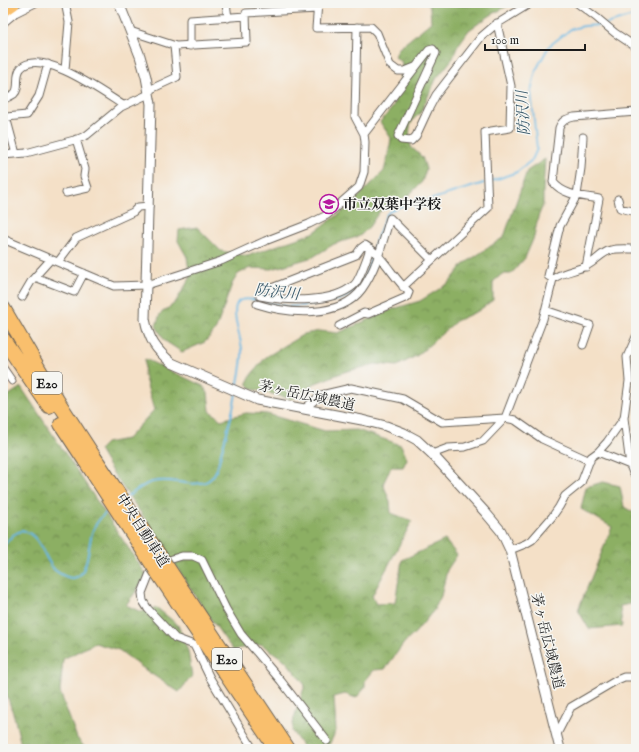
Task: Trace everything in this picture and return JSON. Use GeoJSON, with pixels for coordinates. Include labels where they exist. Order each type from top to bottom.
{"type":"FeatureCollection","features":[{"type":"Feature","properties":{"kind":"highway"},"geometry":{"type":"LineString","coordinates":[[3,10],[13,3]]}},
{"type":"Feature","properties":{"kind":"highway","name":"中央自動車道"},"geometry":{"type":"LineString","coordinates":[[3,308],[90,459],[276,749]]}},
{"type":"Feature","properties":{"kind":"highway","name":"中央自動車道"},"geometry":{"type":"LineString","coordinates":[[3,327],[49,406],[90,459]]}},
{"type":"Feature","properties":{"kind":"highway"},"geometry":{"type":"LineString","coordinates":[[3,339],[49,406]]}},
{"type":"Feature","properties":{"kind":"highway","name":"中央自動車道"},"geometry":{"type":"LineString","coordinates":[[162,570],[288,749]]}},
{"type":"Feature","properties":{"kind":"street"},"geometry":{"type":"LineString","coordinates":[[3,23],[15,13],[35,3]]}},
{"type":"Feature","properties":{"kind":"street"},"geometry":{"type":"LineString","coordinates":[[65,70],[69,22],[66,7],[67,3]]}},
{"type":"Feature","properties":{"kind":"street","name":"茅ヶ岳広域農道"},"geometry":{"type":"LineString","coordinates":[[119,3],[140,56],[149,92],[151,115],[145,319],[147,328],[156,348],[172,363],[257,400],[386,426],[417,440],[432,454],[495,523],[501,531],[510,550],[557,734],[559,748]]}},
{"type":"Feature","properties":{"kind":"street"},"geometry":{"type":"LineString","coordinates":[[226,3],[228,18]]}},
{"type":"Feature","properties":{"kind":"street"},"geometry":{"type":"LineString","coordinates":[[264,3],[264,12]]}},
{"type":"Feature","properties":{"kind":"street"},"geometry":{"type":"LineString","coordinates":[[364,134],[416,66],[429,50],[433,49],[436,54],[433,62],[399,131],[398,136],[401,140],[411,141],[416,136],[436,95],[481,37],[497,23],[531,3]]}},
{"type":"Feature","properties":{"kind":"street"},"geometry":{"type":"LineString","coordinates":[[577,3],[636,48]]}},
{"type":"Feature","properties":{"kind":"street"},"geometry":{"type":"LineString","coordinates":[[190,46],[190,20],[228,18],[246,16],[246,13],[264,12],[291,7],[317,6],[316,28],[371,27],[377,33],[390,65],[398,71],[406,71],[416,66]]}},
{"type":"Feature","properties":{"kind":"street"},"geometry":{"type":"LineString","coordinates":[[130,31],[174,46],[247,42],[246,16]]}},
{"type":"Feature","properties":{"kind":"street"},"geometry":{"type":"LineString","coordinates":[[403,287],[488,208],[485,132],[510,128],[511,86],[497,23]]}},
{"type":"Feature","properties":{"kind":"street"},"geometry":{"type":"LineString","coordinates":[[3,239],[114,286],[147,285],[221,261],[327,215],[359,187],[364,172],[364,134],[355,117],[357,27]]}},
{"type":"Feature","properties":{"kind":"street"},"geometry":{"type":"LineString","coordinates":[[3,156],[26,153],[87,135],[123,105],[177,78],[174,46]]}},
{"type":"Feature","properties":{"kind":"street"},"geometry":{"type":"LineString","coordinates":[[16,154],[6,117],[26,115],[39,96],[48,64]]}},
{"type":"Feature","properties":{"kind":"street"},"geometry":{"type":"LineString","coordinates":[[3,100],[15,93],[17,88],[18,73],[24,65],[48,64],[65,70],[123,105]]}},
{"type":"Feature","properties":{"kind":"street"},"geometry":{"type":"LineString","coordinates":[[586,267],[599,199],[563,191],[557,188],[553,182],[561,122],[566,118],[636,112]]}},
{"type":"Feature","properties":{"kind":"street"},"geometry":{"type":"LineString","coordinates":[[553,279],[548,276],[560,226],[577,195],[581,168],[583,137]]}},
{"type":"Feature","properties":{"kind":"street"},"geometry":{"type":"LineString","coordinates":[[66,193],[88,188],[84,176],[85,169],[76,139]]}},
{"type":"Feature","properties":{"kind":"street"},"geometry":{"type":"LineString","coordinates":[[618,199],[620,208],[636,212]]}},
{"type":"Feature","properties":{"kind":"street"},"geometry":{"type":"LineString","coordinates":[[58,262],[76,238],[133,212],[138,207],[149,206]]}},
{"type":"Feature","properties":{"kind":"street"},"geometry":{"type":"LineString","coordinates":[[260,296],[312,300],[340,294],[356,284],[374,252],[390,218],[432,260]]}},
{"type":"Feature","properties":{"kind":"street"},"geometry":{"type":"LineString","coordinates":[[269,289],[356,256],[365,245],[374,252],[403,287],[409,292],[408,297],[368,314],[364,313],[339,326]]}},
{"type":"Feature","properties":{"kind":"street"},"geometry":{"type":"LineString","coordinates":[[432,454],[448,448],[465,446],[483,441],[505,418],[542,319],[553,279],[586,267],[606,252],[612,250],[636,249]]}},
{"type":"Feature","properties":{"kind":"street"},"geometry":{"type":"LineString","coordinates":[[256,304],[274,309],[311,312],[327,309],[347,302],[362,289],[369,277],[374,252]]}},
{"type":"Feature","properties":{"kind":"street"},"geometry":{"type":"LineString","coordinates":[[22,297],[35,277],[51,259]]}},
{"type":"Feature","properties":{"kind":"street"},"geometry":{"type":"LineString","coordinates":[[35,277],[74,292],[84,273]]}},
{"type":"Feature","properties":{"kind":"street"},"geometry":{"type":"LineString","coordinates":[[545,310],[590,325],[583,345]]}},
{"type":"Feature","properties":{"kind":"street"},"geometry":{"type":"LineString","coordinates":[[636,337],[627,358],[629,381],[624,418],[630,465],[633,473],[636,475]]}},
{"type":"Feature","properties":{"kind":"street"},"geometry":{"type":"LineString","coordinates":[[627,358],[636,353]]}},
{"type":"Feature","properties":{"kind":"street"},"geometry":{"type":"LineString","coordinates":[[3,368],[12,381]]}},
{"type":"Feature","properties":{"kind":"street"},"geometry":{"type":"LineString","coordinates":[[304,409],[321,395],[351,388],[403,399],[442,422],[505,418],[515,420],[542,439],[590,461]]}},
{"type":"Feature","properties":{"kind":"street"},"geometry":{"type":"LineString","coordinates":[[510,550],[532,540],[559,508],[565,496],[581,482],[591,457],[607,442],[624,418]]}},
{"type":"Feature","properties":{"kind":"street"},"geometry":{"type":"LineString","coordinates":[[598,452],[630,465]]}},
{"type":"Feature","properties":{"kind":"street"},"geometry":{"type":"LineString","coordinates":[[253,749],[210,678],[194,645],[175,638],[148,609],[143,601],[142,593],[150,574],[169,560],[182,556],[193,556],[202,560],[226,609],[241,634],[327,741]]}},
{"type":"Feature","properties":{"kind":"street"},"geometry":{"type":"LineString","coordinates":[[557,734],[570,707],[624,677],[636,677]]}},
{"type":"Feature","properties":{"kind":"green space"},"geometry":{"type":"Polygon","coordinates":[[[427,3],[449,3],[453,5],[469,6],[476,3],[513,3],[491,15],[469,30],[457,47],[453,58],[436,79],[420,114],[413,120],[410,128],[411,147],[422,157],[426,169],[422,182],[409,195],[379,212],[369,227],[360,236],[334,244],[313,257],[272,269],[250,268],[238,274],[232,284],[216,329],[205,342],[182,352],[165,341],[156,326],[160,314],[175,303],[190,278],[187,257],[178,241],[179,230],[197,227],[221,251],[247,256],[313,233],[345,210],[384,171],[391,138],[380,122],[393,107],[401,77],[402,62],[395,57],[398,49],[431,22],[430,8],[427,3]]]}},
{"type":"Feature","properties":{"kind":"green space"},"geometry":{"type":"Polygon","coordinates":[[[545,159],[543,205],[538,217],[534,237],[525,258],[511,274],[502,274],[493,282],[493,300],[478,311],[456,321],[418,355],[397,366],[376,364],[344,372],[313,384],[292,399],[252,389],[247,383],[251,375],[266,357],[304,334],[320,331],[338,333],[393,309],[420,301],[449,283],[464,264],[504,237],[527,171],[545,159]]]}},
{"type":"Feature","properties":{"kind":"green space"},"geometry":{"type":"Polygon","coordinates":[[[145,359],[203,386],[208,393],[210,411],[221,420],[246,413],[267,414],[325,431],[357,430],[401,445],[407,459],[403,467],[391,467],[383,484],[390,501],[391,513],[412,521],[372,596],[376,604],[395,603],[402,560],[445,540],[457,555],[447,570],[441,596],[434,610],[415,633],[404,643],[385,669],[374,670],[365,681],[365,688],[356,698],[345,694],[334,697],[336,731],[327,749],[304,749],[292,731],[294,718],[305,685],[286,661],[261,644],[233,650],[99,450],[106,443],[127,439],[154,410],[144,375],[145,359]]]}},
{"type":"Feature","properties":{"kind":"green space"},"geometry":{"type":"Polygon","coordinates":[[[21,387],[147,576],[126,605],[141,612],[157,608],[178,625],[188,651],[192,676],[179,692],[119,650],[95,643],[63,659],[60,692],[77,738],[86,749],[22,749],[14,716],[3,684],[3,399],[21,387]]]}},
{"type":"Feature","properties":{"kind":"green space"},"geometry":{"type":"Polygon","coordinates":[[[603,482],[620,486],[624,507],[636,514],[636,603],[620,606],[622,626],[589,629],[578,610],[612,527],[581,509],[586,487],[603,482]]]}},
{"type":"Feature","properties":{"kind":"waterway","name":"防沢川"},"geometry":{"type":"LineString","coordinates":[[606,24],[636,15]]}},
{"type":"Feature","properties":{"kind":"waterway","name":"防沢川"},"geometry":{"type":"LineString","coordinates":[[489,182],[517,172],[532,160],[537,149],[531,91],[536,70],[549,46],[571,29],[584,26],[602,25]]}},
{"type":"Feature","properties":{"kind":"waterway","name":"防沢川"},"geometry":{"type":"LineString","coordinates":[[373,248],[386,215],[391,210],[484,183]]}},
{"type":"Feature","properties":{"kind":"waterway","name":"防沢川"},"geometry":{"type":"LineString","coordinates":[[237,389],[242,354],[235,318],[235,311],[238,302],[247,299],[283,306],[296,306],[340,299],[349,295],[359,286],[366,274],[372,254]]}},
{"type":"Feature","properties":{"kind":"waterway","name":"防沢川"},"geometry":{"type":"LineString","coordinates":[[127,497],[151,482],[169,481],[195,484],[210,479],[215,474],[218,465],[232,416],[236,393]]}},
{"type":"Feature","properties":{"kind":"waterway","name":"防沢川"},"geometry":{"type":"LineString","coordinates":[[3,546],[13,535],[22,530],[27,532],[32,535],[38,543],[55,570],[67,577],[76,578],[85,566],[93,530],[100,518],[111,509]]}},
{"type":"Feature","properties":{"kind":"place","name":"市立双葉中学校"},"geometry":{"type":"Point","coordinates":[329,204]}}]}
